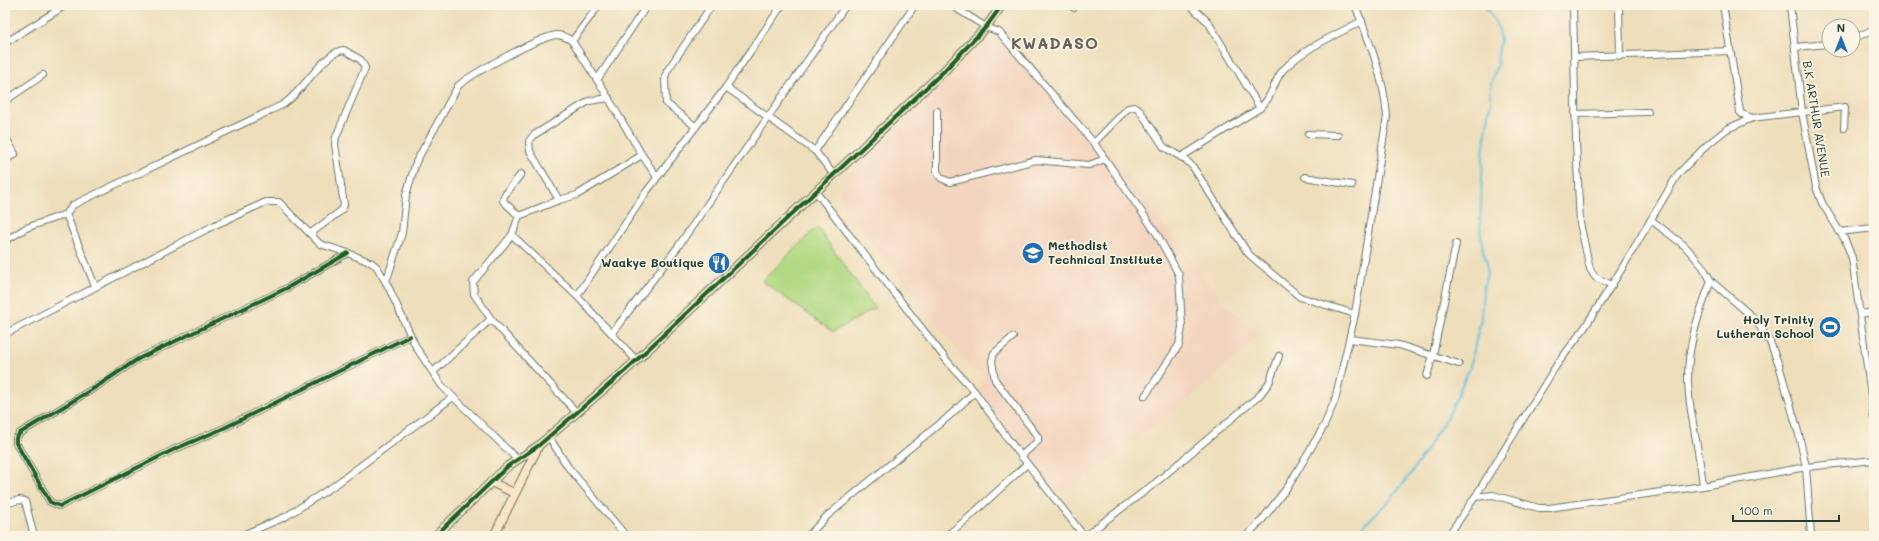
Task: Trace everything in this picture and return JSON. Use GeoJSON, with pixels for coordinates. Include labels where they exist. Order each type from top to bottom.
{"type":"FeatureCollection","features":[{"type":"Feature","properties":{"kind":"street"},"geometry":{"type":"LineString","coordinates":[[5,43],[66,5]]}},
{"type":"Feature","properties":{"kind":"street"},"geometry":{"type":"LineString","coordinates":[[572,41],[599,5]]}},
{"type":"Feature","properties":{"kind":"street"},"geometry":{"type":"LineString","coordinates":[[597,80],[646,5]]}},
{"type":"Feature","properties":{"kind":"street"},"geometry":{"type":"LineString","coordinates":[[696,127],[666,102],[665,77],[712,5]]}},
{"type":"Feature","properties":{"kind":"street"},"geometry":{"type":"LineString","coordinates":[[577,296],[658,176],[726,87],[782,5]]}},
{"type":"Feature","properties":{"kind":"street"},"geometry":{"type":"LineString","coordinates":[[612,334],[682,242],[770,118],[846,5]]}},
{"type":"Feature","properties":{"kind":"street"},"geometry":{"type":"LineString","coordinates":[[815,151],[915,5]]}},
{"type":"Feature","properties":{"kind":"street"},"geometry":{"type":"LineString","coordinates":[[951,5],[986,27],[999,32],[1094,143],[1157,234],[1179,275],[1182,327],[1179,345],[1145,396]]}},
{"type":"Feature","properties":{"kind":"street"},"geometry":{"type":"LineString","coordinates":[[435,536],[517,459],[549,437],[636,360],[816,192],[943,72],[986,27],[1002,5]]}},
{"type":"Feature","properties":{"kind":"street"},"geometry":{"type":"LineString","coordinates":[[1246,536],[1262,520],[1289,485],[1324,426],[1335,400],[1350,339],[1387,116],[1384,91],[1362,21],[1355,5]]}},
{"type":"Feature","properties":{"kind":"street"},"geometry":{"type":"LineString","coordinates":[[1573,5],[1575,114],[1580,223],[1590,269],[1595,276],[1612,285]]}},
{"type":"Feature","properties":{"kind":"street"},"geometry":{"type":"LineString","coordinates":[[1619,5],[1620,56]]}},
{"type":"Feature","properties":{"kind":"street"},"geometry":{"type":"LineString","coordinates":[[1723,5],[1740,112],[1752,118]]}},
{"type":"Feature","properties":{"kind":"street","name":"B.K ARTHUR AVENUE"},"geometry":{"type":"LineString","coordinates":[[1790,5],[1802,112],[1816,187],[1822,204],[1849,248],[1852,258],[1873,398],[1874,417]]}},
{"type":"Feature","properties":{"kind":"street"},"geometry":{"type":"LineString","coordinates":[[1193,6],[1208,22],[1260,108]]}},
{"type":"Feature","properties":{"kind":"street"},"geometry":{"type":"LineString","coordinates":[[1181,157],[1260,108],[1270,98],[1282,70],[1305,53],[1362,21]]}},
{"type":"Feature","properties":{"kind":"street"},"geometry":{"type":"LineString","coordinates":[[1861,35],[1874,29]]}},
{"type":"Feature","properties":{"kind":"street"},"geometry":{"type":"LineString","coordinates":[[386,282],[402,233],[406,195],[416,162],[458,86],[468,77],[494,62],[542,40],[557,35],[572,41],[609,98],[642,155],[658,176]]}},
{"type":"Feature","properties":{"kind":"street"},"geometry":{"type":"LineString","coordinates":[[1795,47],[1821,45]]}},
{"type":"Feature","properties":{"kind":"street"},"geometry":{"type":"LineString","coordinates":[[5,241],[26,228],[66,214],[73,205],[286,103],[336,52],[344,50],[362,60],[364,68],[336,136],[335,144],[344,205],[342,210],[311,233]]}},
{"type":"Feature","properties":{"kind":"street"},"geometry":{"type":"LineString","coordinates":[[1575,57],[1730,51]]}},
{"type":"Feature","properties":{"kind":"street"},"geometry":{"type":"LineString","coordinates":[[5,101],[43,75]]}},
{"type":"Feature","properties":{"kind":"street"},"geometry":{"type":"LineString","coordinates":[[726,87],[815,151],[834,175]]}},
{"type":"Feature","properties":{"kind":"street"},"geometry":{"type":"LineString","coordinates":[[558,200],[530,151],[528,141],[534,134],[589,101],[609,98]]}},
{"type":"Feature","properties":{"kind":"street"},"geometry":{"type":"LineString","coordinates":[[1448,536],[1475,497],[1556,366],[1612,285],[1678,174],[1689,162],[1727,129],[1752,118],[1845,107],[1844,128]]}},
{"type":"Feature","properties":{"kind":"street"},"geometry":{"type":"LineString","coordinates":[[1094,143],[1128,108],[1138,108],[1164,147],[1193,166],[1247,252],[1252,257],[1300,297],[1355,314]]}},
{"type":"Feature","properties":{"kind":"street"},"geometry":{"type":"LineString","coordinates":[[937,111],[937,171],[940,178],[950,182],[1036,160],[1089,165],[1106,159]]}},
{"type":"Feature","properties":{"kind":"street"},"geometry":{"type":"LineString","coordinates":[[1575,114],[1648,112]]}},
{"type":"Feature","properties":{"kind":"street"},"geometry":{"type":"LineString","coordinates":[[1308,134],[1338,135]]}},
{"type":"Feature","properties":{"kind":"street"},"geometry":{"type":"LineString","coordinates":[[5,136],[15,154],[5,160]]}},
{"type":"Feature","properties":{"kind":"street"},"geometry":{"type":"LineString","coordinates":[[577,413],[491,319],[474,294],[473,282],[512,235],[519,216],[584,191],[642,155]]}},
{"type":"Feature","properties":{"kind":"street"},"geometry":{"type":"LineString","coordinates":[[519,216],[503,201],[504,196],[521,174]]}},
{"type":"Feature","properties":{"kind":"street"},"geometry":{"type":"LineString","coordinates":[[1305,177],[1352,185]]}},
{"type":"Feature","properties":{"kind":"street"},"geometry":{"type":"LineString","coordinates":[[816,192],[955,370],[975,392],[1027,464],[1084,536],[1154,484],[1259,396],[1269,383],[1279,356]]}},
{"type":"Feature","properties":{"kind":"street"},"geometry":{"type":"LineString","coordinates":[[5,334],[215,225],[273,200],[279,202],[323,246],[348,253],[374,265],[386,282],[410,336],[433,372],[453,397],[517,459]]}},
{"type":"Feature","properties":{"kind":"street"},"geometry":{"type":"LineString","coordinates":[[66,214],[95,286]]}},
{"type":"Feature","properties":{"kind":"street"},"geometry":{"type":"LineString","coordinates":[[1651,220],[1684,246],[1703,267],[1711,281],[1754,319],[1770,342],[1779,365],[1799,435],[1806,467],[1812,536]]}},
{"type":"Feature","properties":{"kind":"street"},"geometry":{"type":"LineString","coordinates":[[1839,232],[1874,228]]}},
{"type":"Feature","properties":{"kind":"street"},"geometry":{"type":"LineString","coordinates":[[512,235],[577,296],[636,360]]}},
{"type":"Feature","properties":{"kind":"street"},"geometry":{"type":"LineString","coordinates":[[1426,376],[1433,355],[1456,244]]}},
{"type":"Feature","properties":{"kind":"street"},"geometry":{"type":"LineString","coordinates":[[348,253],[287,288],[138,359],[99,385],[20,433],[16,438],[16,443],[50,502],[60,506],[174,449],[222,429],[410,336]]}},
{"type":"Feature","properties":{"kind":"street"},"geometry":{"type":"LineString","coordinates":[[1703,486],[1688,394],[1689,361],[1696,322],[1711,281]]}},
{"type":"Feature","properties":{"kind":"street"},"geometry":{"type":"LineString","coordinates":[[1860,314],[1874,312]]}},
{"type":"Feature","properties":{"kind":"street"},"geometry":{"type":"LineString","coordinates":[[433,372],[491,319]]}},
{"type":"Feature","properties":{"kind":"street"},"geometry":{"type":"LineString","coordinates":[[1013,337],[994,353],[992,361],[995,380],[1038,437],[1038,441],[1021,456]]}},
{"type":"Feature","properties":{"kind":"street"},"geometry":{"type":"LineString","coordinates":[[1350,339],[1394,344],[1459,364]]}},
{"type":"Feature","properties":{"kind":"street"},"geometry":{"type":"LineString","coordinates":[[808,536],[827,516],[948,417],[975,392]]}},
{"type":"Feature","properties":{"kind":"street"},"geometry":{"type":"LineString","coordinates":[[240,536],[285,517],[329,488],[453,397]]}},
{"type":"Feature","properties":{"kind":"street"},"geometry":{"type":"LineString","coordinates":[[549,437],[568,467],[626,536]]}},
{"type":"Feature","properties":{"kind":"street"},"geometry":{"type":"LineString","coordinates":[[494,536],[538,446]]}},
{"type":"Feature","properties":{"kind":"street"},"geometry":{"type":"LineString","coordinates":[[1475,497],[1493,495],[1539,508],[1549,508],[1703,486],[1806,467],[1874,460]]}},
{"type":"Feature","properties":{"kind":"street"},"geometry":{"type":"LineString","coordinates":[[946,536],[953,534],[1027,464]]}},
{"type":"Feature","properties":{"kind":"street"},"geometry":{"type":"LineString","coordinates":[[491,482],[514,493]]}},
{"type":"Feature","properties":{"kind":"street"},"geometry":{"type":"LineString","coordinates":[[5,504],[19,500],[25,501],[34,536]]}},
{"type":"Feature","properties":{"kind":"shaded area","name":"Methodist Technical Institute"},"geometry":{"type":"Polygon","coordinates":[[[1000,23],[1104,145],[1220,298],[1258,334],[1233,361],[1187,400],[1060,497],[1027,454],[1033,443],[1030,439],[1024,439],[1018,442],[978,389],[986,377],[982,372],[975,372],[841,203],[839,195],[841,187],[847,182],[844,176],[1000,23]]]}},
{"type":"Feature","properties":{"kind":"green space"},"geometry":{"type":"Polygon","coordinates":[[[817,227],[875,308],[833,332],[762,281],[817,227]]]}},
{"type":"Feature","properties":{"kind":"waterway"},"geometry":{"type":"LineString","coordinates":[[1361,536],[1362,527],[1390,500],[1412,472],[1450,412],[1470,367],[1481,318],[1483,290],[1487,273],[1487,261],[1483,252],[1480,227],[1483,153],[1491,101],[1491,84],[1497,64],[1500,39],[1498,27],[1485,5]]}},
{"type":"Feature","properties":{"kind":"cycle path"},"geometry":{"type":"LineString","coordinates":[[435,536],[508,466],[538,446],[626,370],[943,72],[986,27],[1002,5]]}},
{"type":"Feature","properties":{"kind":"cycle path"},"geometry":{"type":"LineString","coordinates":[[348,253],[287,288],[138,359],[96,387],[20,433],[16,438],[16,443],[50,502],[60,506],[175,449],[222,429],[410,336]]}},
{"type":"Feature","properties":{"kind":"place","name":"Methodist Technical Institute"},"geometry":{"type":"Point","coordinates":[1033,253]}},
{"type":"Feature","properties":{"kind":"place","name":"Waakye Boutique"},"geometry":{"type":"Point","coordinates":[719,263]}},
{"type":"Feature","properties":{"kind":"place","name":"Holy Trinity Lutheran School"},"geometry":{"type":"Point","coordinates":[1830,327]}},
{"type":"Feature","properties":{"kind":"district","name":"KWADASO"},"geometry":{"type":"Point","coordinates":[1055,43]}}]}
